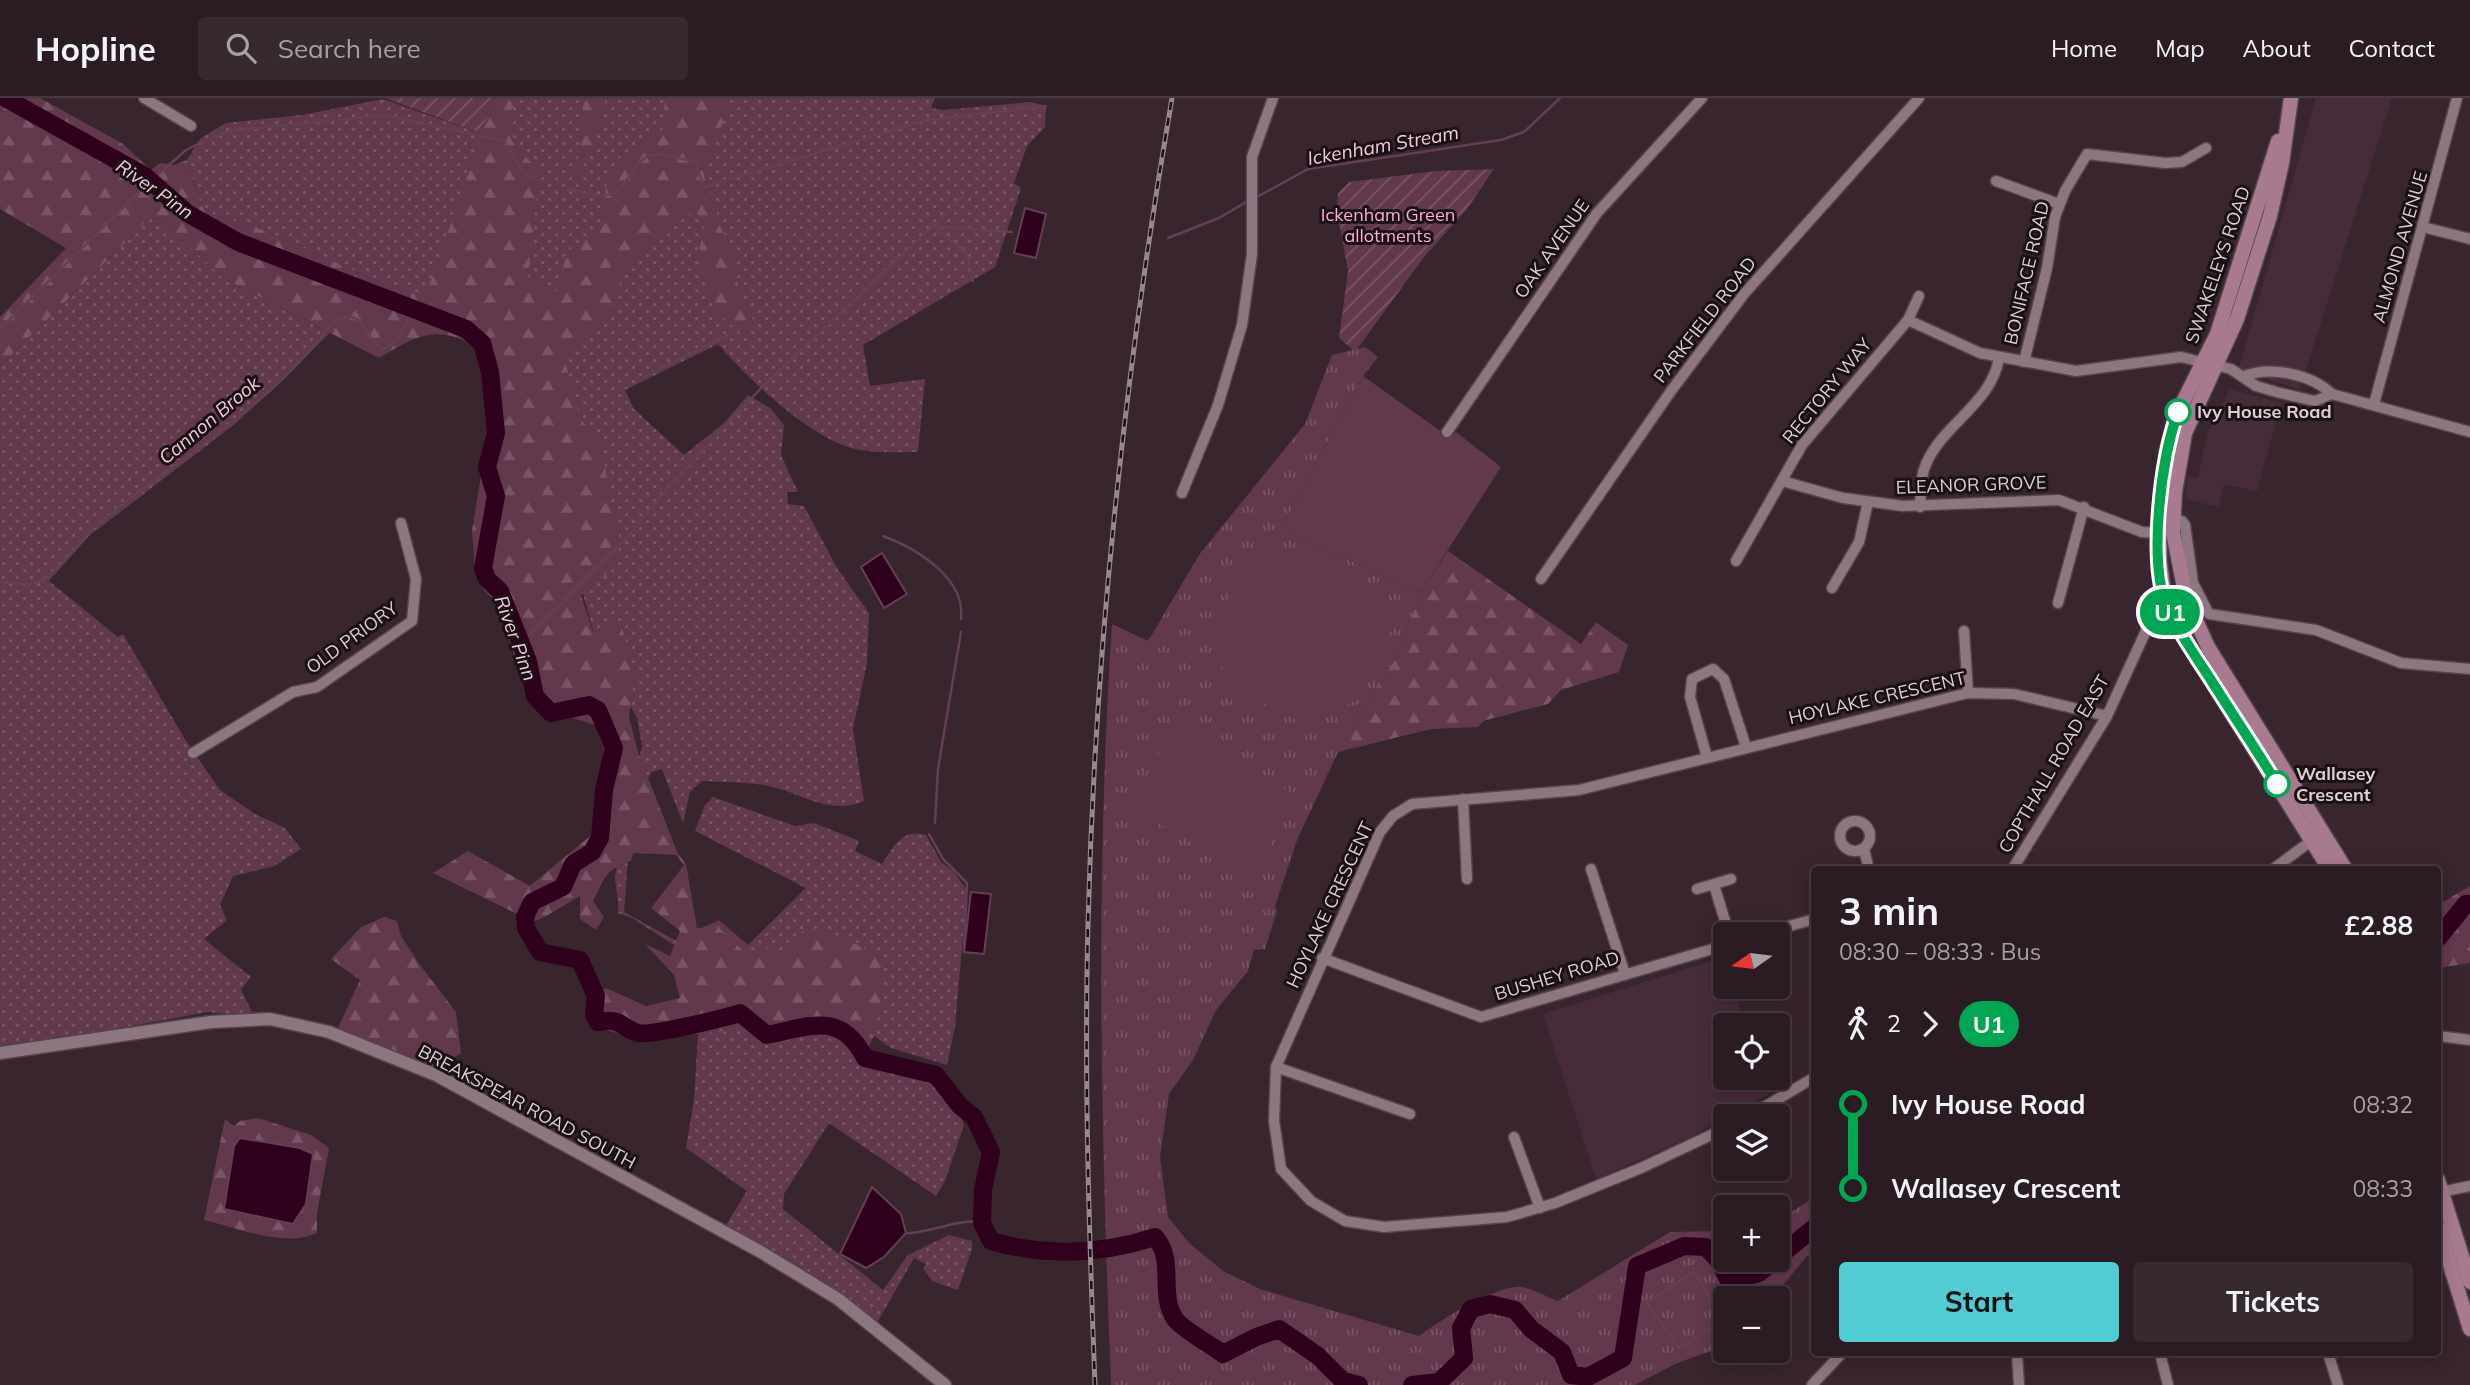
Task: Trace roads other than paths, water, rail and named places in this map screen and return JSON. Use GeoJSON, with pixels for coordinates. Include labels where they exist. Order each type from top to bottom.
{"type":"FeatureCollection","features":[{"type":"Feature","properties":{"kind":"main road","name":"SWAKELEYS ROAD"},"geometry":{"type":"LineString","coordinates":[[2291,98],[2286,124],[2210,365],[2185,433],[2173,521],[2176,559],[2208,647],[2317,836],[2328,866]]}},
{"type":"Feature","properties":{"kind":"main road","name":"SWAKELEYS ROAD"},"geometry":{"type":"LineString","coordinates":[[2210,365],[2181,404],[2169,439],[2159,533],[2168,607],[2317,836],[2343,866]]}},
{"type":"Feature","properties":{"kind":"main road"},"geometry":{"type":"LineString","coordinates":[[2441,1189],[2470,1282]]}},
{"type":"Feature","properties":{"kind":"main road"},"geometry":{"type":"LineString","coordinates":[[2441,1234],[2464,1294],[2470,1329]]}},
{"type":"Feature","properties":{"kind":"street"},"geometry":{"type":"LineString","coordinates":[[144,98],[191,126]]}},
{"type":"Feature","properties":{"kind":"street"},"geometry":{"type":"LineString","coordinates":[[164,110],[170,98]]}},
{"type":"Feature","properties":{"kind":"street"},"geometry":{"type":"LineString","coordinates":[[1182,493],[1218,405],[1242,325],[1252,254],[1252,157],[1273,98]]}},
{"type":"Feature","properties":{"kind":"street","name":"OAK AVENUE"},"geometry":{"type":"LineString","coordinates":[[1447,432],[1597,213],[1702,98]]}},
{"type":"Feature","properties":{"kind":"street","name":"PARKFIELD ROAD"},"geometry":{"type":"LineString","coordinates":[[1541,579],[1671,391],[1744,294],[1919,98]]}},
{"type":"Feature","properties":{"kind":"street","name":"ALMOND AVENUE"},"geometry":{"type":"LineString","coordinates":[[2374,404],[2457,98]]}},
{"type":"Feature","properties":{"kind":"street","name":"BONIFACE ROAD"},"geometry":{"type":"LineString","coordinates":[[2024,362],[2059,204],[2087,154],[2165,163],[2182,162],[2206,148]]}},
{"type":"Feature","properties":{"kind":"street"},"geometry":{"type":"LineString","coordinates":[[1996,181],[2059,204]]}},
{"type":"Feature","properties":{"kind":"street"},"geometry":{"type":"LineString","coordinates":[[2423,227],[2470,239]]}},
{"type":"Feature","properties":{"kind":"street","name":"RECTORY WAY"},"geometry":{"type":"LineString","coordinates":[[1736,561],[1814,429],[1908,320],[1919,296]]}},
{"type":"Feature","properties":{"kind":"street"},"geometry":{"type":"LineString","coordinates":[[1908,320],[1980,353],[1999,358],[2082,372],[2176,357],[2244,376],[2256,386],[2315,401],[2332,394]]}},
{"type":"Feature","properties":{"kind":"street"},"geometry":{"type":"LineString","coordinates":[[1920,507],[1922,480],[1927,462],[1992,383],[1999,358]]}},
{"type":"Feature","properties":{"kind":"street"},"geometry":{"type":"LineString","coordinates":[[2244,376],[2262,369],[2319,382],[2332,394],[2470,432]]}},
{"type":"Feature","properties":{"kind":"street","name":"ELEANOR GROVE"},"geometry":{"type":"LineString","coordinates":[[1782,481],[1819,493],[1868,502],[1920,507],[2052,499],[2084,507],[2142,532],[2159,533]]}},
{"type":"Feature","properties":{"kind":"street"},"geometry":{"type":"LineString","coordinates":[[1832,588],[1859,541],[1868,502]]}},
{"type":"Feature","properties":{"kind":"street"},"geometry":{"type":"LineString","coordinates":[[2058,603],[2084,507]]}},
{"type":"Feature","properties":{"kind":"street","name":"OLD PRIORY"},"geometry":{"type":"LineString","coordinates":[[193,753],[292,692],[317,687],[412,621],[416,579],[401,523]]}},
{"type":"Feature","properties":{"kind":"street"},"geometry":{"type":"LineString","coordinates":[[2048,587],[2061,590]]}},
{"type":"Feature","properties":{"kind":"street"},"geometry":{"type":"LineString","coordinates":[[2191,595],[2209,614],[2316,629],[2400,663],[2470,668]]}},
{"type":"Feature","properties":{"kind":"street","name":"COPTHALL ROAD EAST"},"geometry":{"type":"LineString","coordinates":[[2014,866],[2107,716],[2144,638],[2168,607],[2191,595]]}},
{"type":"Feature","properties":{"kind":"street"},"geometry":{"type":"LineString","coordinates":[[1964,631],[1968,694]]}},
{"type":"Feature","properties":{"kind":"street"},"geometry":{"type":"LineString","coordinates":[[1707,757],[1690,697],[1692,679],[1713,669],[1724,679],[1746,747]]}},
{"type":"Feature","properties":{"kind":"street","name":"HOYLAKE CRESCENT"},"geometry":{"type":"LineString","coordinates":[[1713,1134],[1641,1168],[1540,1208],[1507,1217],[1384,1227],[1345,1221],[1311,1202],[1281,1169],[1273,1121],[1276,1067],[1380,832],[1393,816],[1412,804],[1579,790],[1968,694],[2014,694],[2107,716]]}},
{"type":"Feature","properties":{"kind":"street"},"geometry":{"type":"LineString","coordinates":[[1462,799],[1467,879]]}},
{"type":"Feature","properties":{"kind":"street"},"geometry":{"type":"LineString","coordinates":[[2278,866],[2317,836]]}},
{"type":"Feature","properties":{"kind":"street"},"geometry":{"type":"LineString","coordinates":[[1864,849],[1869,866]]}},
{"type":"Feature","properties":{"kind":"street"},"geometry":{"type":"LineString","coordinates":[[1591,869],[1625,974]]}},
{"type":"Feature","properties":{"kind":"street"},"geometry":{"type":"LineString","coordinates":[[1698,889],[1731,878]]}},
{"type":"Feature","properties":{"kind":"street"},"geometry":{"type":"LineString","coordinates":[[1714,885],[1726,922]]}},
{"type":"Feature","properties":{"kind":"street"},"geometry":{"type":"LineString","coordinates":[[1790,926],[1811,920]]}},
{"type":"Feature","properties":{"kind":"street","name":"BUSHEY ROAD"},"geometry":{"type":"LineString","coordinates":[[1322,958],[1481,1017],[1713,950]]}},
{"type":"Feature","properties":{"kind":"street","name":"BREAKSPEAR ROAD SOUTH"},"geometry":{"type":"LineString","coordinates":[[0,1053],[211,1022],[270,1019],[329,1032],[436,1075],[761,1252],[838,1299],[945,1385]]}},
{"type":"Feature","properties":{"kind":"street"},"geometry":{"type":"LineString","coordinates":[[2441,1036],[2470,1040]]}},
{"type":"Feature","properties":{"kind":"street"},"geometry":{"type":"LineString","coordinates":[[1276,1067],[1410,1114]]}},
{"type":"Feature","properties":{"kind":"street"},"geometry":{"type":"LineString","coordinates":[[1769,1104],[1811,1079]]}},
{"type":"Feature","properties":{"kind":"street"},"geometry":{"type":"LineString","coordinates":[[1514,1137],[1540,1208]]}},
{"type":"Feature","properties":{"kind":"street"},"geometry":{"type":"LineString","coordinates":[[2441,1186],[2470,1186]]}},
{"type":"Feature","properties":{"kind":"street"},"geometry":{"type":"LineString","coordinates":[[1812,1385],[1839,1356]]}},
{"type":"Feature","properties":{"kind":"street"},"geometry":{"type":"LineString","coordinates":[[2017,1356],[2019,1385]]}},
{"type":"Feature","properties":{"kind":"street"},"geometry":{"type":"LineString","coordinates":[[2161,1356],[2168,1385]]}},
{"type":"Feature","properties":{"kind":"street"},"geometry":{"type":"LineString","coordinates":[[2329,1356],[2338,1385]]}},
{"type":"Feature","properties":{"kind":"waterway","name":"River Pinn"},"geometry":{"type":"LineString","coordinates":[[5,98],[145,176],[187,213],[238,242],[466,329],[482,343],[490,372],[496,433],[487,467],[496,496],[483,568],[487,579],[500,591],[528,661],[535,696],[551,713],[589,705],[598,710],[614,748],[604,790],[600,838],[592,852],[573,864],[563,887],[532,902],[525,917],[526,928],[540,952],[580,960],[596,996],[594,1015],[598,1022],[617,1022],[632,1031],[645,1033],[740,1013],[767,1035],[824,1026],[846,1033],[865,1058],[936,1075],[960,1106],[974,1117],[991,1152],[983,1190],[982,1223],[991,1241],[1033,1250],[1073,1252],[1114,1247],[1155,1237],[1165,1256],[1170,1309],[1175,1319],[1190,1332],[1223,1354],[1279,1329],[1318,1356],[1343,1381],[1359,1385]]}},
{"type":"Feature","properties":{"kind":"waterway","name":"Ickenham Stream"},"geometry":{"type":"LineString","coordinates":[[1257,197],[1308,169],[1501,140],[1524,132],[1560,98]]}},
{"type":"Feature","properties":{"kind":"waterway"},"geometry":{"type":"LineString","coordinates":[[568,189],[601,196],[617,193],[635,168],[648,156],[655,154],[695,162],[704,187],[926,120],[1046,106]]}},
{"type":"Feature","properties":{"kind":"waterway"},"geometry":{"type":"LineString","coordinates":[[339,120],[385,115],[504,141],[524,173],[538,180]]}},
{"type":"Feature","properties":{"kind":"waterway"},"geometry":{"type":"LineString","coordinates":[[213,137],[235,130],[328,121]]}},
{"type":"Feature","properties":{"kind":"waterway"},"geometry":{"type":"LineString","coordinates":[[0,329],[144,187],[186,150],[202,142]]}},
{"type":"Feature","properties":{"kind":"waterway"},"geometry":{"type":"LineString","coordinates":[[962,197],[933,226],[967,254],[973,281]]}},
{"type":"Feature","properties":{"kind":"waterway","name":"Ickenham Stream"},"geometry":{"type":"LineString","coordinates":[[1168,238],[1219,218],[1248,201]]}},
{"type":"Feature","properties":{"kind":"waterway"},"geometry":{"type":"LineString","coordinates":[[519,645],[626,539],[664,492],[762,387],[933,226],[1012,232]]}},
{"type":"Feature","properties":{"kind":"waterway","name":"Cannon Brook"},"geometry":{"type":"LineString","coordinates":[[0,582],[30,584],[46,578],[98,524],[254,404],[311,350],[335,319],[347,317],[360,321],[371,338],[383,349],[397,338],[412,310]]}},
{"type":"Feature","properties":{"kind":"waterway"},"geometry":{"type":"LineString","coordinates":[[645,376],[738,330]]}},
{"type":"Feature","properties":{"kind":"waterway"},"geometry":{"type":"LineString","coordinates":[[883,536],[924,557],[947,578],[956,590],[961,619]]}},
{"type":"Feature","properties":{"kind":"waterway"},"geometry":{"type":"LineString","coordinates":[[935,823],[938,769],[961,632]]}},
{"type":"Feature","properties":{"kind":"waterway"},"geometry":{"type":"LineString","coordinates":[[929,834],[943,859],[967,883],[964,948]]}},
{"type":"Feature","properties":{"kind":"waterway","name":"River Pinn"},"geometry":{"type":"LineString","coordinates":[[2441,934],[2466,904],[2470,904]]}},
{"type":"Feature","properties":{"kind":"waterway"},"geometry":{"type":"LineString","coordinates":[[906,1233],[967,1222],[982,1223]]}},
{"type":"Feature","properties":{"kind":"waterway","name":"River Pinn"},"geometry":{"type":"LineString","coordinates":[[1790,1247],[1811,1230]]}},
{"type":"Feature","properties":{"kind":"waterway","name":"River Pinn"},"geometry":{"type":"LineString","coordinates":[[1412,1385],[1439,1382],[1464,1358],[1461,1328],[1471,1309],[1490,1304],[1515,1310],[1531,1329],[1562,1352],[1571,1375],[1588,1377],[1623,1358],[1637,1266],[1684,1246],[1706,1247],[1713,1255]]}},
{"type":"Feature","properties":{"kind":"waterway"},"geometry":{"type":"LineString","coordinates":[[1697,1337],[1679,1348],[1647,1303],[1693,1272],[1713,1300]]}},
{"type":"Feature","properties":{"kind":"waterway","name":"River Pinn"},"geometry":{"type":"LineString","coordinates":[[1724,1272],[1729,1281],[1760,1272]]}},
{"type":"Feature","properties":{"kind":"waterway"},"geometry":{"type":"LineString","coordinates":[[1707,1331],[1713,1327]]}},
{"type":"Feature","properties":{"kind":"railway"},"geometry":{"type":"LineString","coordinates":[[1095,1385],[1087,1039],[1088,924],[1097,716],[1127,406],[1172,98]]}},
{"type":"Feature","properties":{"kind":"place","name":"Ivy House Road"},"geometry":{"type":"Point","coordinates":[2178,412]}},
{"type":"Feature","properties":{"kind":"place","name":"Wallasey Crescent"},"geometry":{"type":"Point","coordinates":[2277,784]}},
{"type":"Feature","properties":{"kind":"park label","name":"Ickenham Green allotments"},"geometry":{"type":"Point","coordinates":[1388,225]}}]}
